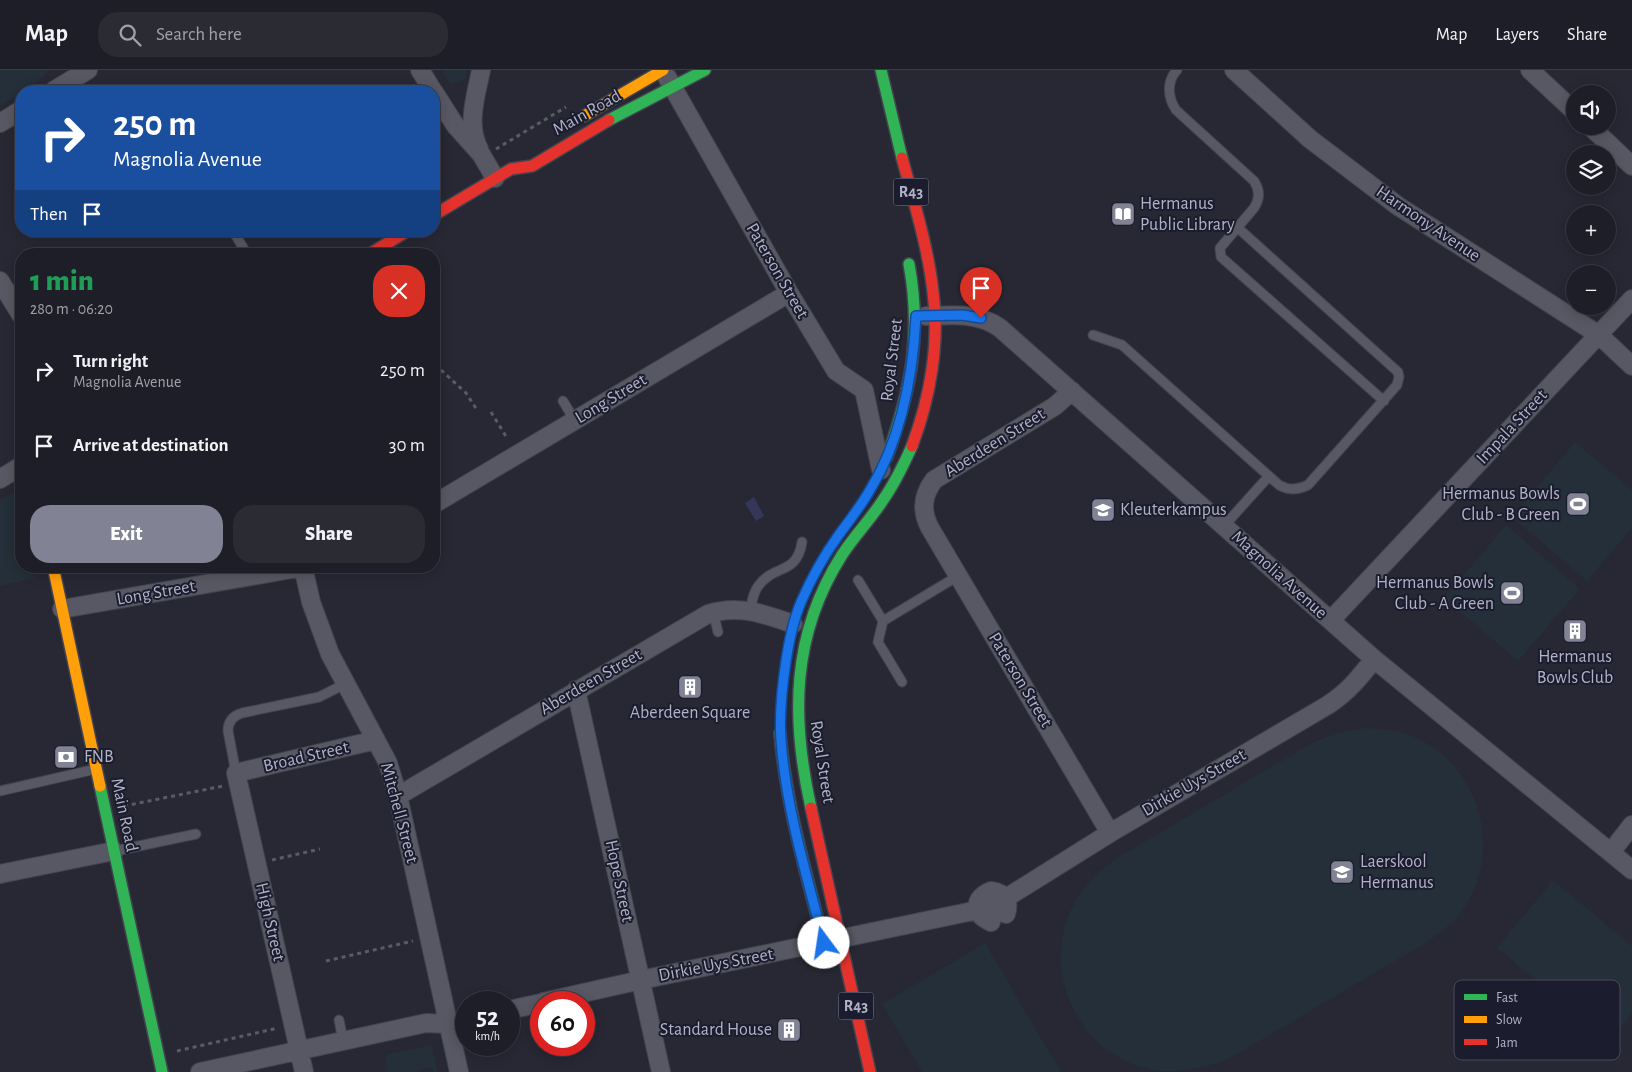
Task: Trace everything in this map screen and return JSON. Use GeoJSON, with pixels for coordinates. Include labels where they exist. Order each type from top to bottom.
{"type":"FeatureCollection","features":[{"type":"Feature","properties":{"kind":"main road","name":"Main Road"},"geometry":{"type":"LineString","coordinates":[[572,123],[663,70]]}},
{"type":"Feature","properties":{"kind":"main road","name":"Main Road"},"geometry":{"type":"LineString","coordinates":[[440,211],[511,169],[532,166],[595,128],[705,70]]}},
{"type":"Feature","properties":{"kind":"main road","name":"Royal Street"},"geometry":{"type":"LineString","coordinates":[[870,1072],[842,939],[816,830],[798,742],[797,719],[800,672],[810,627],[824,587],[844,551],[894,484],[914,439],[928,390],[936,316],[933,289],[881,70]]}},
{"type":"Feature","properties":{"kind":"main road","name":"Main Road"},"geometry":{"type":"LineString","coordinates":[[511,169],[520,158]]}},
{"type":"Feature","properties":{"kind":"main road"},"geometry":{"type":"LineString","coordinates":[[380,248],[398,237]]}},
{"type":"Feature","properties":{"kind":"main road","name":"Royal Street"},"geometry":{"type":"LineString","coordinates":[[879,475],[898,426],[907,396],[914,346],[916,316],[907,255]]}},
{"type":"Feature","properties":{"kind":"main road","name":"Main Road"},"geometry":{"type":"LineString","coordinates":[[54,573],[162,1072]]}},
{"type":"Feature","properties":{"kind":"main road","name":"Royal Street"},"geometry":{"type":"LineString","coordinates":[[780,718],[782,752],[792,814],[825,948]]}},
{"type":"Feature","properties":{"kind":"street"},"geometry":{"type":"LineString","coordinates":[[63,85],[88,70]]}},
{"type":"Feature","properties":{"kind":"street"},"geometry":{"type":"LineString","coordinates":[[420,70],[430,85]]}},
{"type":"Feature","properties":{"kind":"street"},"geometry":{"type":"LineString","coordinates":[[481,70],[472,122],[474,138],[495,178]]}},
{"type":"Feature","properties":{"kind":"street","name":"Paterson Street"},"geometry":{"type":"LineString","coordinates":[[663,70],[789,293],[836,371],[864,390],[879,475]]}},
{"type":"Feature","properties":{"kind":"street","name":"Harmony Avenue"},"geometry":{"type":"LineString","coordinates":[[1234,70],[1310,139],[1398,206],[1599,335],[1632,366]]}},
{"type":"Feature","properties":{"kind":"street"},"geometry":{"type":"LineString","coordinates":[[1530,70],[1566,104]]}},
{"type":"Feature","properties":{"kind":"street"},"geometry":{"type":"LineString","coordinates":[[440,101],[455,125],[482,155]]}},
{"type":"Feature","properties":{"kind":"street"},"geometry":{"type":"LineString","coordinates":[[0,123],[15,114]]}},
{"type":"Feature","properties":{"kind":"street"},"geometry":{"type":"LineString","coordinates":[[1599,135],[1632,166]]}},
{"type":"Feature","properties":{"kind":"street"},"geometry":{"type":"LineString","coordinates":[[0,281],[15,305]]}},
{"type":"Feature","properties":{"kind":"street","name":"Long Street"},"geometry":{"type":"LineString","coordinates":[[440,500],[789,293]]}},
{"type":"Feature","properties":{"kind":"street","name":"Impala Street"},"geometry":{"type":"LineString","coordinates":[[1331,620],[1632,299]]}},
{"type":"Feature","properties":{"kind":"street","name":"Magnolia Avenue"},"geometry":{"type":"LineString","coordinates":[[916,316],[962,315],[981,318],[994,324],[1374,658],[1632,870]]}},
{"type":"Feature","properties":{"kind":"street","name":"Aberdeen Street"},"geometry":{"type":"LineString","coordinates":[[930,528],[923,510],[925,494],[934,480],[1055,406],[1072,392]]}},
{"type":"Feature","properties":{"kind":"street"},"geometry":{"type":"LineString","coordinates":[[0,479],[15,470]]}},
{"type":"Feature","properties":{"kind":"street","name":"Paterson Street"},"geometry":{"type":"LineString","coordinates":[[930,528],[1110,833]]}},
{"type":"Feature","properties":{"kind":"street","name":"Long Street"},"geometry":{"type":"LineString","coordinates":[[62,609],[271,573]]}},
{"type":"Feature","properties":{"kind":"street","name":"Mitchell Street"},"geometry":{"type":"LineString","coordinates":[[307,573],[311,602],[335,666],[388,763],[398,796],[459,1072]]}},
{"type":"Feature","properties":{"kind":"street","name":"Aberdeen Street"},"geometry":{"type":"LineString","coordinates":[[398,796],[576,690],[714,612],[728,609],[750,611],[793,626]]}},
{"type":"Feature","properties":{"kind":"street","name":"Dirkie Uys Street"},"geometry":{"type":"LineString","coordinates":[[594,991],[641,980],[825,948],[842,939],[978,910],[978,902],[984,895],[991,892],[1000,893],[1006,898],[1110,833],[1335,700],[1354,685],[1374,658]]}},
{"type":"Feature","properties":{"kind":"street","name":"Hope Street"},"geometry":{"type":"LineString","coordinates":[[576,690],[661,1072]]}},
{"type":"Feature","properties":{"kind":"street","name":"Broad Street"},"geometry":{"type":"LineString","coordinates":[[237,778],[376,740]]}},
{"type":"Feature","properties":{"kind":"street","name":"High Street"},"geometry":{"type":"LineString","coordinates":[[237,778],[304,1072]]}},
{"type":"Feature","properties":{"kind":"street"},"geometry":{"type":"LineString","coordinates":[[1611,852],[1632,825]]}},
{"type":"Feature","properties":{"kind":"street"},"geometry":{"type":"LineString","coordinates":[[0,874],[114,851]]}},
{"type":"Feature","properties":{"kind":"street"},"geometry":{"type":"LineString","coordinates":[[200,1072],[426,1023],[455,1022]]}},
{"type":"Feature","properties":{"kind":"lane"},"geometry":{"type":"LineString","coordinates":[[1177,70],[1173,74],[1169,87],[1171,99],[1176,110],[1250,176],[1258,186],[1258,203],[1220,248],[1221,257],[1384,401]]}},
{"type":"Feature","properties":{"kind":"lane"},"geometry":{"type":"LineString","coordinates":[[1093,336],[1122,345],[1279,485],[1289,489],[1308,485],[1397,385],[1398,372],[1238,228]]}},
{"type":"Feature","properties":{"kind":"lane"},"geometry":{"type":"LineString","coordinates":[[563,401],[575,421]]}},
{"type":"Feature","properties":{"kind":"lane"},"geometry":{"type":"LineString","coordinates":[[1224,526],[1269,476]]}},
{"type":"Feature","properties":{"kind":"lane"},"geometry":{"type":"LineString","coordinates":[[750,611],[754,592],[758,585],[769,575],[791,565],[800,554],[802,542]]}},
{"type":"Feature","properties":{"kind":"lane"},"geometry":{"type":"LineString","coordinates":[[883,621],[958,576]]}},
{"type":"Feature","properties":{"kind":"lane"},"geometry":{"type":"LineString","coordinates":[[858,580],[883,621],[878,642],[902,682]]}},
{"type":"Feature","properties":{"kind":"lane"},"geometry":{"type":"LineString","coordinates":[[714,612],[718,632]]}},
{"type":"Feature","properties":{"kind":"lane"},"geometry":{"type":"LineString","coordinates":[[237,778],[228,732],[228,726],[233,717],[242,713],[319,697],[345,684]]}},
{"type":"Feature","properties":{"kind":"lane"},"geometry":{"type":"LineString","coordinates":[[0,791],[96,769]]}},
{"type":"Feature","properties":{"kind":"lane"},"geometry":{"type":"LineString","coordinates":[[114,851],[196,834]]}},
{"type":"Feature","properties":{"kind":"lane"},"geometry":{"type":"LineString","coordinates":[[339,1020],[343,1040]]}},
{"type":"Feature","properties":{"kind":"path"},"geometry":{"type":"LineString","coordinates":[[482,155],[569,106]]}},
{"type":"Feature","properties":{"kind":"path"},"geometry":{"type":"LineString","coordinates":[[441,370],[466,393],[477,410]]}},
{"type":"Feature","properties":{"kind":"path"},"geometry":{"type":"LineString","coordinates":[[491,412],[507,438]]}},
{"type":"Feature","properties":{"kind":"path"},"geometry":{"type":"LineString","coordinates":[[106,814],[122,811],[122,806],[237,778]]}},
{"type":"Feature","properties":{"kind":"path"},"geometry":{"type":"LineString","coordinates":[[257,863],[320,849]]}},
{"type":"Feature","properties":{"kind":"path"},"geometry":{"type":"LineString","coordinates":[[326,961],[429,938]]}},
{"type":"Feature","properties":{"kind":"path"},"geometry":{"type":"LineString","coordinates":[[158,1056],[293,1025]]}},
{"type":"Feature","properties":{"kind":"shaded area"},"geometry":{"type":"Polygon","coordinates":[[[0,70],[50,70],[32,85],[15,85],[15,97],[0,106],[0,70]]]}},
{"type":"Feature","properties":{"kind":"shaded area"},"geometry":{"type":"Polygon","coordinates":[[[441,70],[467,70],[466,79],[450,84],[441,70]]]}},
{"type":"Feature","properties":{"kind":"shaded area","name":"Hermanus Bowls Club - B Green"},"geometry":{"type":"Polygon","coordinates":[[[1575,442],[1632,490],[1632,528],[1587,581],[1512,517],[1575,442]]]}},
{"type":"Feature","properties":{"kind":"shaded area"},"geometry":{"type":"Polygon","coordinates":[[[15,492],[15,573],[33,573],[34,578],[0,586],[0,500],[15,492]]]}},
{"type":"Feature","properties":{"kind":"shaded area","name":"Hermanus Bowls Club - A Green"},"geometry":{"type":"Polygon","coordinates":[[[1506,525],[1580,589],[1518,661],[1444,598],[1506,525]]]}},
{"type":"Feature","properties":{"kind":"shaded area"},"geometry":{"type":"Polygon","coordinates":[[[1366,728],[1404,733],[1428,744],[1449,760],[1465,780],[1476,802],[1482,827],[1483,852],[1478,878],[1468,902],[1460,914],[1427,942],[1223,1061],[1196,1069],[1158,1071],[1127,1062],[1102,1045],[1082,1024],[1068,998],[1061,969],[1062,940],[1071,910],[1088,883],[1117,858],[1312,743],[1338,733],[1366,728]]]}},
{"type":"Feature","properties":{"kind":"shaded area"},"geometry":{"type":"Polygon","coordinates":[[[1553,880],[1632,946],[1632,1013],[1620,1028],[1620,980],[1536,980],[1497,948],[1553,880]]]}},
{"type":"Feature","properties":{"kind":"shaded area"},"geometry":{"type":"Polygon","coordinates":[[[985,943],[1061,1072],[922,1072],[882,1004],[985,943]]]}},
{"type":"Feature","properties":{"kind":"shaded area"},"geometry":{"type":"Polygon","coordinates":[[[432,1045],[438,1072],[433,1072],[432,1068],[420,1070],[420,1072],[379,1072],[387,1071],[386,1058],[388,1054],[432,1045]]]}},
{"type":"Feature","properties":{"kind":"water"},"geometry":{"type":"Polygon","coordinates":[[[754,497],[764,516],[756,521],[745,503],[754,497]]]}},
{"type":"Feature","properties":{"kind":"traffic: fast"},"geometry":{"type":"LineString","coordinates":[[609,120],[705,70]]}},
{"type":"Feature","properties":{"kind":"traffic: fast"},"geometry":{"type":"LineString","coordinates":[[881,70],[902,158]]}},
{"type":"Feature","properties":{"kind":"traffic: fast"},"geometry":{"type":"LineString","coordinates":[[887,457],[902,409],[912,362],[914,315],[909,264]]}},
{"type":"Feature","properties":{"kind":"traffic: fast"},"geometry":{"type":"LineString","coordinates":[[811,808],[804,775],[799,709],[800,678],[805,646],[813,616],[825,585],[842,555],[887,494],[912,446]]}},
{"type":"Feature","properties":{"kind":"traffic: fast"},"geometry":{"type":"LineString","coordinates":[[780,733],[792,813],[824,943]]}},
{"type":"Feature","properties":{"kind":"traffic: fast"},"geometry":{"type":"LineString","coordinates":[[100,786],[162,1072]]}},
{"type":"Feature","properties":{"kind":"traffic: slow"},"geometry":{"type":"LineString","coordinates":[[584,116],[663,70]]}},
{"type":"Feature","properties":{"kind":"traffic: slow"},"geometry":{"type":"LineString","coordinates":[[54,573],[100,786]]}},
{"type":"Feature","properties":{"kind":"traffic: jam"},"geometry":{"type":"LineString","coordinates":[[440,211],[511,169],[532,166],[609,120]]}},
{"type":"Feature","properties":{"kind":"traffic: jam"},"geometry":{"type":"LineString","coordinates":[[902,158],[924,241],[931,275],[935,311],[932,370],[924,409],[912,446]]}},
{"type":"Feature","properties":{"kind":"traffic: jam"},"geometry":{"type":"LineString","coordinates":[[380,248],[397,237]]}},
{"type":"Feature","properties":{"kind":"traffic: jam"},"geometry":{"type":"LineString","coordinates":[[811,808],[870,1072]]}},
{"type":"Feature","properties":{"kind":"place","name":"Hermanus Public Library"},"geometry":{"type":"Point","coordinates":[1123,214]}},
{"type":"Feature","properties":{"kind":"place","name":"Hermanus Bowls Club - B Green"},"geometry":{"type":"Point","coordinates":[1578,504]}},
{"type":"Feature","properties":{"kind":"place","name":"Kleuterkampus"},"geometry":{"type":"Point","coordinates":[1103,510]}},
{"type":"Feature","properties":{"kind":"place","name":"Hermanus Bowls Club - A Green"},"geometry":{"type":"Point","coordinates":[1512,593]}},
{"type":"Feature","properties":{"kind":"place","name":"Hermanus Bowls Club"},"geometry":{"type":"Point","coordinates":[1575,631]}},
{"type":"Feature","properties":{"kind":"place","name":"Aberdeen Square"},"geometry":{"type":"Point","coordinates":[690,687]}},
{"type":"Feature","properties":{"kind":"place","name":"FNB"},"geometry":{"type":"Point","coordinates":[66,757]}},
{"type":"Feature","properties":{"kind":"place","name":"Laerskool Hermanus"},"geometry":{"type":"Point","coordinates":[1342,872]}},
{"type":"Feature","properties":{"kind":"place","name":"Standard House"},"geometry":{"type":"Point","coordinates":[789,1030]}},
{"type":"Feature","properties":{"kind":"route"},"geometry":{"type":"LineString","coordinates":[[824,943],[792,814],[782,752],[780,726],[783,676],[793,624],[810,583],[838,536],[872,488],[887,456],[901,419],[907,396],[916,316],[962,315],[981,318]]}}]}
